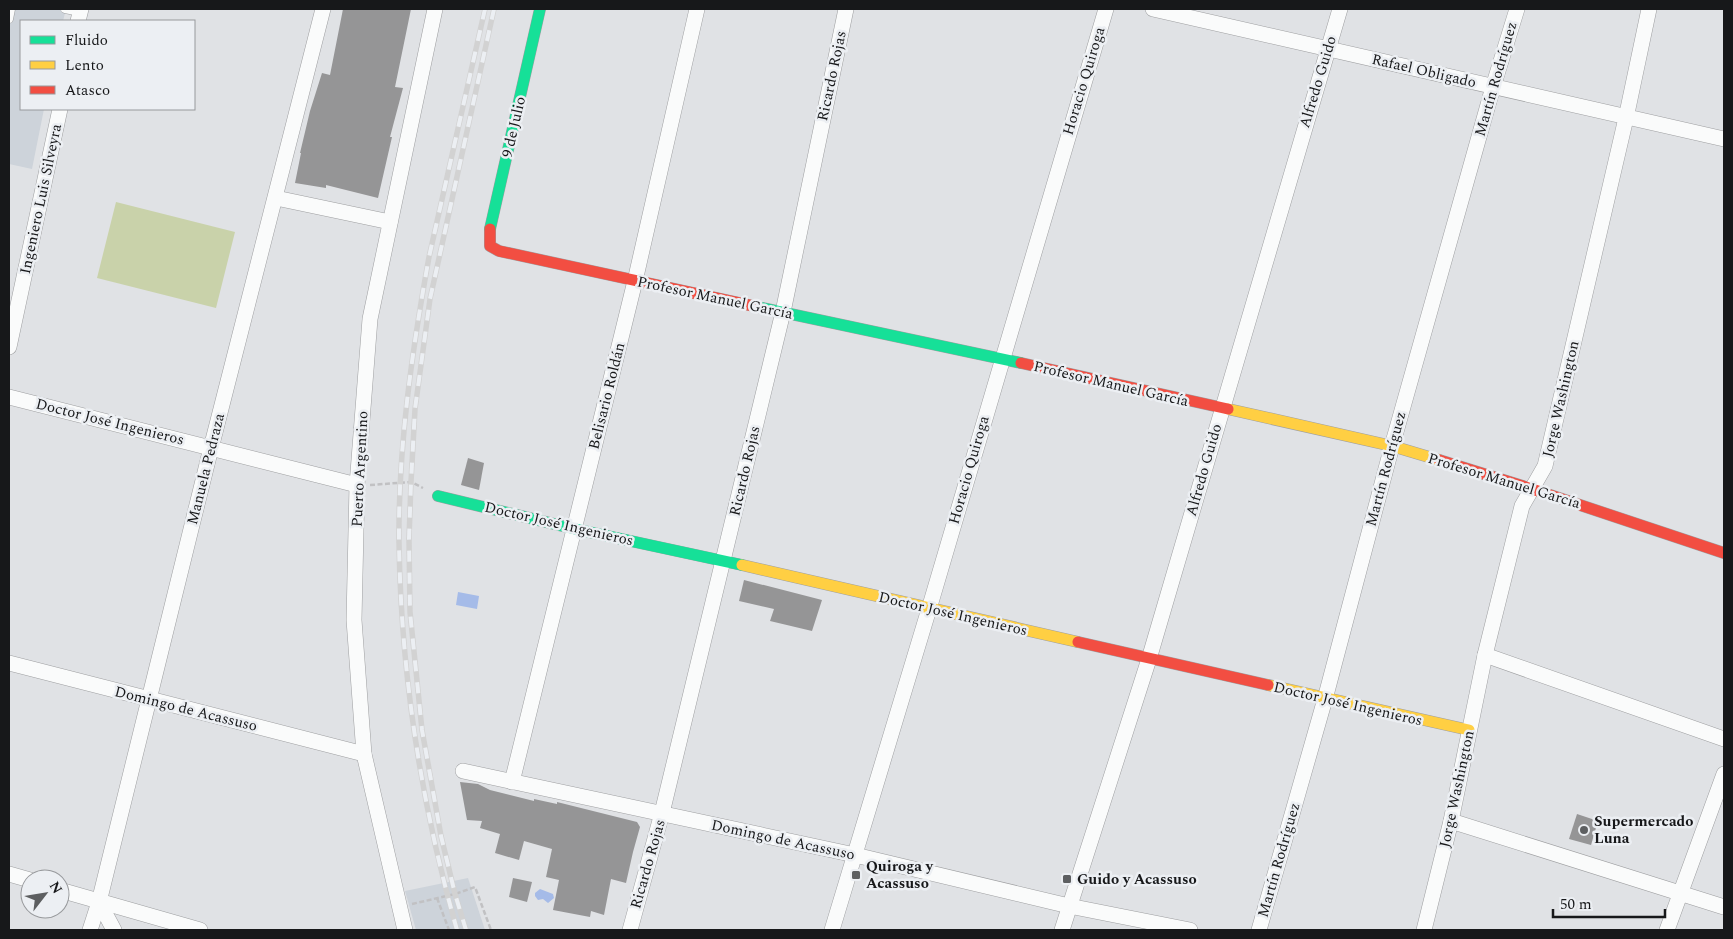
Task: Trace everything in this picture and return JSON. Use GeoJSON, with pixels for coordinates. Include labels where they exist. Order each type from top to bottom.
{"type":"FeatureCollection","features":[{"type":"Feature","properties":{"kind":"street","name":"Manuela Pedraza"},"geometry":{"type":"LineString","coordinates":[[90,930],[99,902],[211,447],[323,9]]}},
{"type":"Feature","properties":{"kind":"street","name":"Puerto Argentino"},"geometry":{"type":"LineString","coordinates":[[405,930],[364,754],[354,620],[357,485],[370,319],[435,9]]}},
{"type":"Feature","properties":{"kind":"street","name":"9 de Julio"},"geometry":{"type":"LineString","coordinates":[[490,246],[489,234],[540,9]]}},
{"type":"Feature","properties":{"kind":"street","name":"Belisario Roldán"},"geometry":{"type":"LineString","coordinates":[[512,782],[635,281],[697,9]]}},
{"type":"Feature","properties":{"kind":"street","name":"Ricardo Rojas"},"geometry":{"type":"LineString","coordinates":[[630,930],[662,813],[784,312],[846,9]]}},
{"type":"Feature","properties":{"kind":"street","name":"Horacio Quiroga"},"geometry":{"type":"LineString","coordinates":[[832,930],[1106,9]]}},
{"type":"Feature","properties":{"kind":"street","name":"Rafael Obligado"},"geometry":{"type":"LineString","coordinates":[[1153,9],[1724,139]]}},
{"type":"Feature","properties":{"kind":"street","name":"Alfredo Guido"},"geometry":{"type":"LineString","coordinates":[[1062,930],[1148,659],[1340,9]]}},
{"type":"Feature","properties":{"kind":"street","name":"Martín Rodríguez"},"geometry":{"type":"LineString","coordinates":[[1259,930],[1325,699],[1392,446],[1493,87],[1517,9]]}},
{"type":"Feature","properties":{"kind":"street","name":"Jorge Washington"},"geometry":{"type":"LineString","coordinates":[[1424,930],[1451,821],[1485,655],[1522,506],[1545,466],[1626,118],[1649,9]]}},
{"type":"Feature","properties":{"kind":"street","name":"Ingeniero Luis Silveyra"},"geometry":{"type":"LineString","coordinates":[[9,347],[60,110]]}},
{"type":"Feature","properties":{"kind":"street"},"geometry":{"type":"LineString","coordinates":[[276,198],[390,222]]}},
{"type":"Feature","properties":{"kind":"street","name":"Profesor Manuel García"},"geometry":{"type":"LineString","coordinates":[[490,246],[499,251],[1002,359],[1392,446],[1532,488],[1724,553]]}},
{"type":"Feature","properties":{"kind":"street","name":"Doctor José Ingenieros"},"geometry":{"type":"LineString","coordinates":[[9,397],[357,485]]}},
{"type":"Feature","properties":{"kind":"street","name":"Doctor José Ingenieros"},"geometry":{"type":"LineString","coordinates":[[438,496],[575,529],[784,574],[1148,659],[1469,730]]}},
{"type":"Feature","properties":{"kind":"street"},"geometry":{"type":"LineString","coordinates":[[1485,655],[1724,739]]}},
{"type":"Feature","properties":{"kind":"street","name":"Domingo de Acassuso"},"geometry":{"type":"LineString","coordinates":[[9,663],[364,754]]}},
{"type":"Feature","properties":{"kind":"street","name":"Domingo de Acassuso"},"geometry":{"type":"LineString","coordinates":[[463,771],[855,855],[1069,906],[1190,930]]}},
{"type":"Feature","properties":{"kind":"street"},"geometry":{"type":"LineString","coordinates":[[1668,930],[1724,774]]}},
{"type":"Feature","properties":{"kind":"street"},"geometry":{"type":"LineString","coordinates":[[1451,821],[1724,907]]}},
{"type":"Feature","properties":{"kind":"street"},"geometry":{"type":"LineString","coordinates":[[70,893],[200,930]]}},
{"type":"Feature","properties":{"kind":"street"},"geometry":{"type":"LineString","coordinates":[[99,902],[114,930]]}},
{"type":"Feature","properties":{"kind":"lane"},"geometry":{"type":"LineString","coordinates":[[9,19],[11,9]]}},
{"type":"Feature","properties":{"kind":"lane"},"geometry":{"type":"LineString","coordinates":[[65,9],[80,14]]}},
{"type":"Feature","properties":{"kind":"path"},"geometry":{"type":"LineString","coordinates":[[357,485],[411,482],[438,496]]}},
{"type":"Feature","properties":{"kind":"path"},"geometry":{"type":"LineString","coordinates":[[399,907],[475,886],[491,930]]}},
{"type":"Feature","properties":{"kind":"path"},"geometry":{"type":"LineString","coordinates":[[437,898],[449,930]]}},
{"type":"Feature","properties":{"kind":"shaded area"},"geometry":{"type":"Polygon","coordinates":[[[9,9],[66,9],[63,20],[20,20],[20,110],[44,110],[32,169],[9,164],[9,9]]]}},
{"type":"Feature","properties":{"kind":"shaded area"},"geometry":{"type":"Polygon","coordinates":[[[468,878],[485,930],[416,930],[405,891],[468,878]]]}},
{"type":"Feature","properties":{"kind":"green space"},"geometry":{"type":"Polygon","coordinates":[[[116,202],[235,232],[216,308],[97,278],[116,202]]]}},
{"type":"Feature","properties":{"kind":"water"},"geometry":{"type":"Polygon","coordinates":[[[458,592],[479,596],[477,609],[456,605],[458,592]]]}},
{"type":"Feature","properties":{"kind":"water"},"geometry":{"type":"Polygon","coordinates":[[[540,889],[553,894],[554,898],[548,903],[543,899],[538,900],[535,893],[540,889]]]}},
{"type":"Feature","properties":{"kind":"building"},"geometry":{"type":"Polygon","coordinates":[[[343,9],[411,9],[395,87],[403,88],[390,137],[392,137],[378,198],[326,185],[326,188],[295,183],[310,111],[322,73],[330,75],[343,9]]]}},
{"type":"Feature","properties":{"kind":"building"},"geometry":{"type":"Polygon","coordinates":[[[468,458],[484,463],[479,490],[461,485],[468,458]]]}},
{"type":"Feature","properties":{"kind":"building"},"geometry":{"type":"Polygon","coordinates":[[[744,580],[822,600],[812,631],[770,621],[774,609],[739,601],[744,580]]]}},
{"type":"Feature","properties":{"kind":"building"},"geometry":{"type":"Polygon","coordinates":[[[460,782],[478,784],[490,790],[534,801],[534,799],[557,804],[557,802],[637,822],[640,827],[626,883],[611,879],[604,915],[591,911],[590,917],[553,910],[559,880],[546,877],[552,849],[524,841],[519,860],[495,853],[500,834],[480,828],[482,821],[467,820],[460,782]]]}},
{"type":"Feature","properties":{"kind":"building","name":"Supermercado Luna"},"geometry":{"type":"Polygon","coordinates":[[[1577,814],[1598,821],[1591,845],[1569,839],[1577,814]]]}},
{"type":"Feature","properties":{"kind":"building"},"geometry":{"type":"Polygon","coordinates":[[[513,878],[532,882],[527,902],[509,897],[513,878]]]}},
{"type":"Feature","properties":{"kind":"railway"},"geometry":{"type":"LineString","coordinates":[[457,930],[433,835],[415,738],[404,641],[399,507],[407,399],[429,257],[485,9]]}},
{"type":"Feature","properties":{"kind":"railway"},"geometry":{"type":"LineString","coordinates":[[466,930],[441,836],[422,730],[410,612],[409,539],[415,409],[430,299],[494,9]]}},
{"type":"Feature","properties":{"kind":"traffic: fast"},"geometry":{"type":"LineString","coordinates":[[490,229],[540,9]]}},
{"type":"Feature","properties":{"kind":"traffic: fast"},"geometry":{"type":"LineString","coordinates":[[758,307],[1021,363]]}},
{"type":"Feature","properties":{"kind":"traffic: fast"},"geometry":{"type":"LineString","coordinates":[[438,496],[575,529],[742,565]]}},
{"type":"Feature","properties":{"kind":"traffic: slow"},"geometry":{"type":"LineString","coordinates":[[1228,409],[1392,446],[1439,460]]}},
{"type":"Feature","properties":{"kind":"traffic: slow"},"geometry":{"type":"LineString","coordinates":[[742,565],[1078,642]]}},
{"type":"Feature","properties":{"kind":"traffic: slow"},"geometry":{"type":"LineString","coordinates":[[1268,685],[1469,730]]}},
{"type":"Feature","properties":{"kind":"traffic: jam"},"geometry":{"type":"LineString","coordinates":[[490,229],[490,246],[499,251],[758,307]]}},
{"type":"Feature","properties":{"kind":"traffic: jam"},"geometry":{"type":"LineString","coordinates":[[1021,363],[1228,409]]}},
{"type":"Feature","properties":{"kind":"traffic: jam"},"geometry":{"type":"LineString","coordinates":[[1439,460],[1724,553]]}},
{"type":"Feature","properties":{"kind":"traffic: jam"},"geometry":{"type":"LineString","coordinates":[[1078,642],[1268,685]]}},
{"type":"Feature","properties":{"kind":"place","name":"Supermercado Luna"},"geometry":{"type":"Point","coordinates":[1584,830]}},
{"type":"Feature","properties":{"kind":"place","name":"Quiroga y Acassuso"},"geometry":{"type":"Point","coordinates":[856,875]}},
{"type":"Feature","properties":{"kind":"place","name":"Guido y Acassuso"},"geometry":{"type":"Point","coordinates":[1067,879]}}]}
